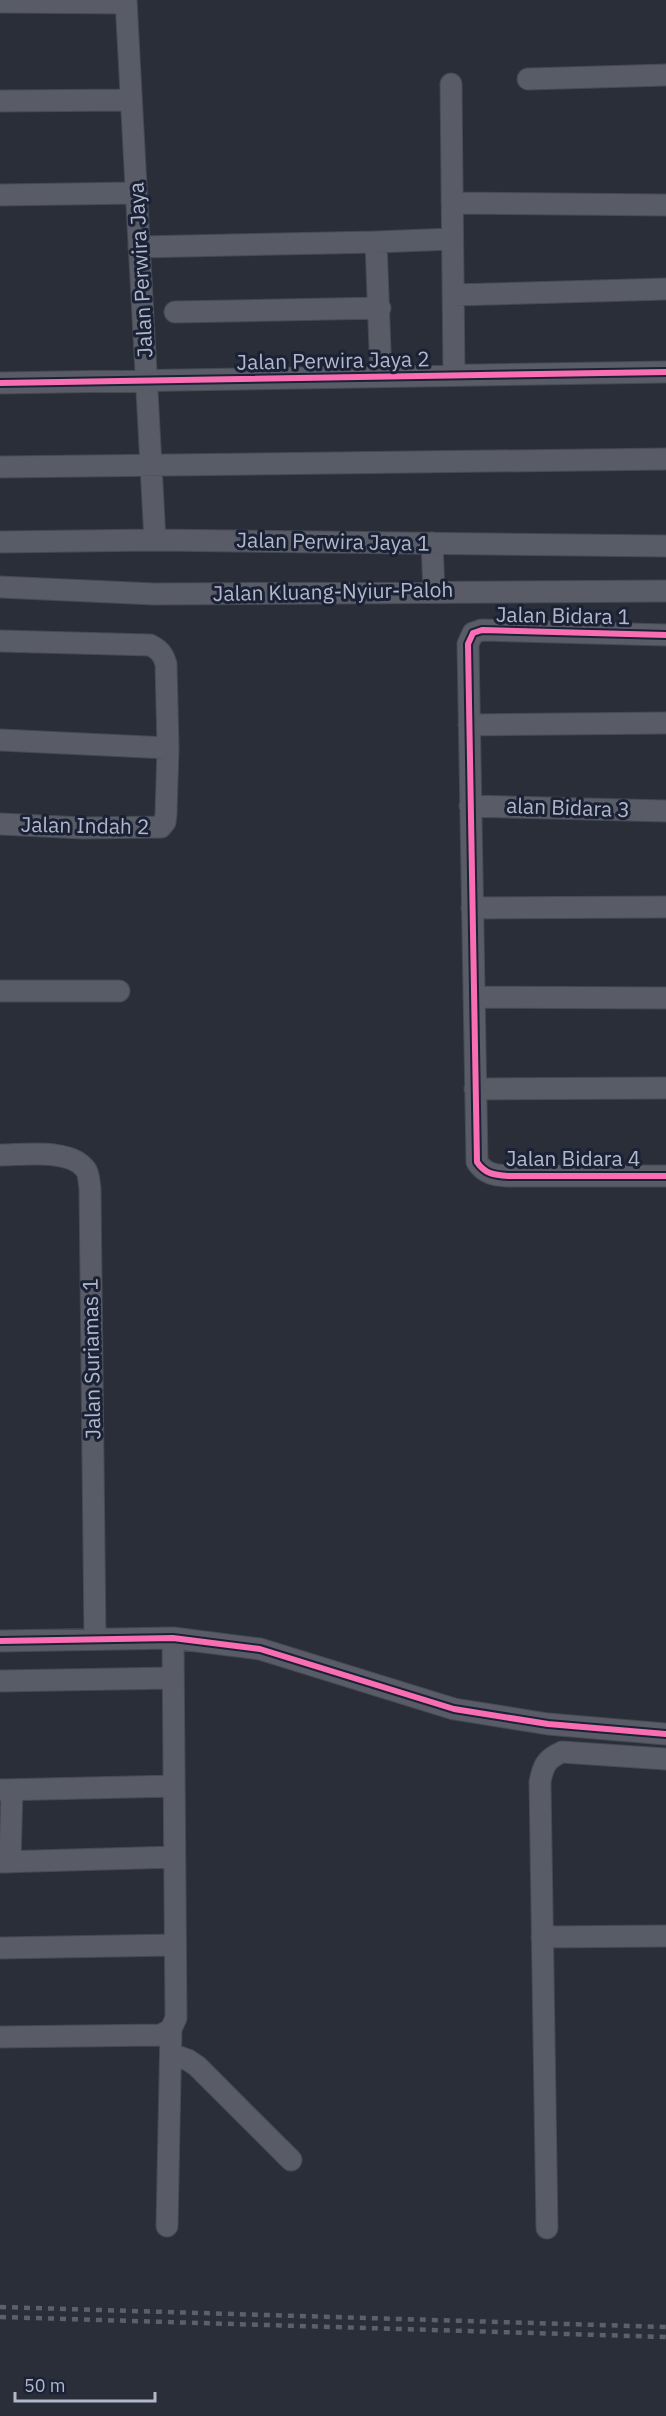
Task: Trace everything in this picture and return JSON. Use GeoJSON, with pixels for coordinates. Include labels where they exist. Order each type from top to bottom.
{"type":"FeatureCollection","features":[{"type":"Feature","properties":{"kind":"street"},"geometry":{"type":"LineString","coordinates":[[0,2],[126,1]]}},
{"type":"Feature","properties":{"kind":"street","name":"Jalan Perwira Jaya"},"geometry":{"type":"LineString","coordinates":[[126,1],[155,540]]}},
{"type":"Feature","properties":{"kind":"street"},"geometry":{"type":"LineString","coordinates":[[528,79],[666,75]]}},
{"type":"Feature","properties":{"kind":"street"},"geometry":{"type":"LineString","coordinates":[[451,84],[454,375]]}},
{"type":"Feature","properties":{"kind":"street"},"geometry":{"type":"LineString","coordinates":[[0,101],[131,100]]}},
{"type":"Feature","properties":{"kind":"street"},"geometry":{"type":"LineString","coordinates":[[0,195],[136,193]]}},
{"type":"Feature","properties":{"kind":"street"},"geometry":{"type":"LineString","coordinates":[[452,202],[666,206]]}},
{"type":"Feature","properties":{"kind":"street"},"geometry":{"type":"LineString","coordinates":[[139,247],[452,239]]}},
{"type":"Feature","properties":{"kind":"street"},"geometry":{"type":"LineString","coordinates":[[376,242],[381,376]]}},
{"type":"Feature","properties":{"kind":"street"},"geometry":{"type":"LineString","coordinates":[[453,295],[666,290]]}},
{"type":"Feature","properties":{"kind":"street"},"geometry":{"type":"LineString","coordinates":[[175,312],[380,308]]}},
{"type":"Feature","properties":{"kind":"street","name":"Jalan Perwira Jaya 2"},"geometry":{"type":"LineString","coordinates":[[0,383],[666,372]]}},
{"type":"Feature","properties":{"kind":"street"},"geometry":{"type":"LineString","coordinates":[[0,467],[666,459]]}},
{"type":"Feature","properties":{"kind":"street","name":"Jalan Perwira Jaya 1"},"geometry":{"type":"LineString","coordinates":[[0,542],[155,540],[666,546]]}},
{"type":"Feature","properties":{"kind":"street"},"geometry":{"type":"LineString","coordinates":[[432,543],[434,591]]}},
{"type":"Feature","properties":{"kind":"street","name":"Jalan Kluang-Nyiur-Paloh"},"geometry":{"type":"LineString","coordinates":[[0,587],[154,594],[666,591]]}},
{"type":"Feature","properties":{"kind":"street","name":"Jalan Bidara 1"},"geometry":{"type":"LineString","coordinates":[[469,725],[468,644],[473,633],[482,630],[666,635]]}},
{"type":"Feature","properties":{"kind":"street"},"geometry":{"type":"LineString","coordinates":[[0,641],[150,645],[158,649],[164,655],[165,664],[168,748],[0,740]]}},
{"type":"Feature","properties":{"kind":"street"},"geometry":{"type":"LineString","coordinates":[[666,723],[469,725],[475,1089],[666,1088]]}},
{"type":"Feature","properties":{"kind":"street","name":"Jalan Indah 2"},"geometry":{"type":"LineString","coordinates":[[0,824],[83,828],[161,827],[165,822],[166,814],[168,748]]}},
{"type":"Feature","properties":{"kind":"street","name":"alan Bidara 3"},"geometry":{"type":"LineString","coordinates":[[470,806],[666,811]]}},
{"type":"Feature","properties":{"kind":"street"},"geometry":{"type":"LineString","coordinates":[[472,908],[666,907]]}},
{"type":"Feature","properties":{"kind":"street"},"geometry":{"type":"LineString","coordinates":[[0,991],[119,991]]}},
{"type":"Feature","properties":{"kind":"street"},"geometry":{"type":"LineString","coordinates":[[474,997],[666,998]]}},
{"type":"Feature","properties":{"kind":"street","name":"Jalan Bidara 4"},"geometry":{"type":"LineString","coordinates":[[475,1089],[477,1162],[482,1169],[491,1174],[508,1176],[666,1176]]}},
{"type":"Feature","properties":{"kind":"street","name":"Jalan Suriamas 1"},"geometry":{"type":"LineString","coordinates":[[0,1155],[63,1155],[79,1162],[88,1171],[95,1640]]}},
{"type":"Feature","properties":{"kind":"street"},"geometry":{"type":"LineString","coordinates":[[167,2226],[171,2029],[176,2018],[173,1638]]}},
{"type":"Feature","properties":{"kind":"street"},"geometry":{"type":"LineString","coordinates":[[0,1641],[173,1638],[260,1649],[454,1709],[548,1724],[666,1734]]}},
{"type":"Feature","properties":{"kind":"street"},"geometry":{"type":"LineString","coordinates":[[0,1681],[173,1678]]}},
{"type":"Feature","properties":{"kind":"street"},"geometry":{"type":"LineString","coordinates":[[546,2228],[540,1782],[543,1766],[549,1758],[562,1752],[666,1759]]}},
{"type":"Feature","properties":{"kind":"street"},"geometry":{"type":"LineString","coordinates":[[174,1786],[6,1790],[5,1862],[175,1857]]}},
{"type":"Feature","properties":{"kind":"street"},"geometry":{"type":"LineString","coordinates":[[542,1937],[666,1936]]}},
{"type":"Feature","properties":{"kind":"street"},"geometry":{"type":"LineString","coordinates":[[0,1947],[176,1945]]}},
{"type":"Feature","properties":{"kind":"street"},"geometry":{"type":"LineString","coordinates":[[0,2037],[160,2035],[171,2029]]}},
{"type":"Feature","properties":{"kind":"street"},"geometry":{"type":"LineString","coordinates":[[171,2054],[197,2066],[291,2160]]}},
{"type":"Feature","properties":{"kind":"railway"},"geometry":{"type":"LineString","coordinates":[[0,2307],[666,2327]]}},
{"type":"Feature","properties":{"kind":"railway"},"geometry":{"type":"LineString","coordinates":[[0,2317],[666,2337]]}},
{"type":"Feature","properties":{"kind":"cycle path"},"geometry":{"type":"LineString","coordinates":[[0,383],[666,372]]}},
{"type":"Feature","properties":{"kind":"cycle path"},"geometry":{"type":"LineString","coordinates":[[666,635],[482,630],[473,633],[468,644],[477,1162],[490,1173],[508,1176],[666,1176]]}},
{"type":"Feature","properties":{"kind":"cycle path"},"geometry":{"type":"LineString","coordinates":[[0,1641],[173,1638],[260,1649],[454,1709],[548,1724],[666,1734]]}}]}
